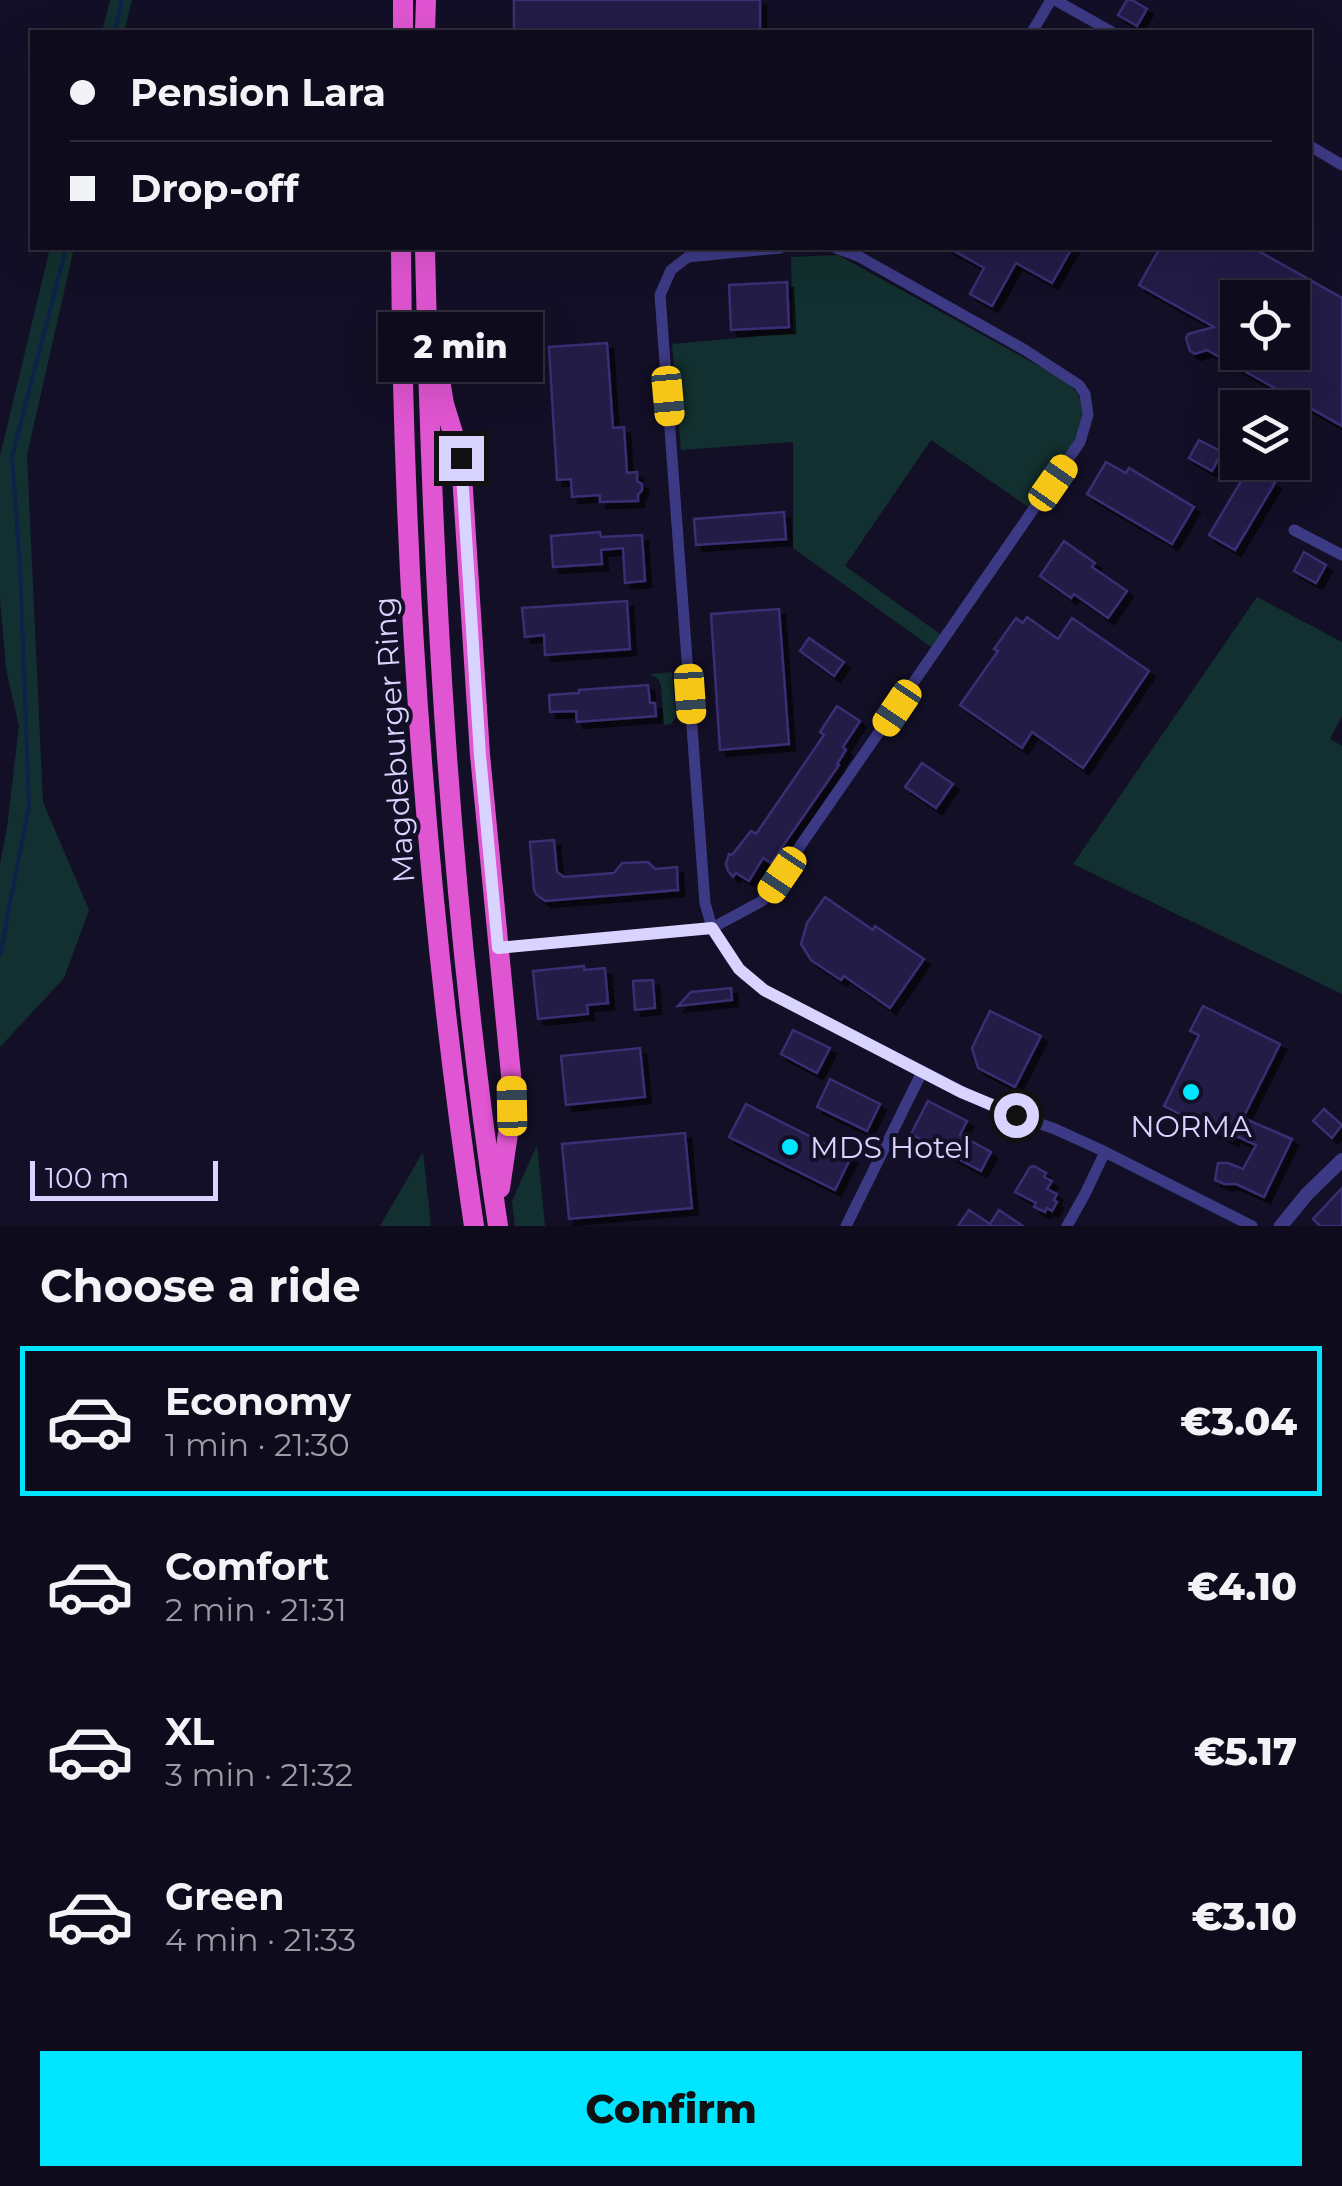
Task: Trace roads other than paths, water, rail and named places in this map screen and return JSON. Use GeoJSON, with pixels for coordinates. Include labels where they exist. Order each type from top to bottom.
{"type":"FeatureCollection","features":[{"type":"Feature","properties":{"kind":"highway"},"geometry":{"type":"LineString","coordinates":[[403,30],[404,0]]}},
{"type":"Feature","properties":{"kind":"highway"},"geometry":{"type":"LineString","coordinates":[[426,0],[426,30]]}},
{"type":"Feature","properties":{"kind":"highway","name":"Magdeburger Ring"},"geometry":{"type":"LineString","coordinates":[[401,250],[418,694],[438,931],[474,1226]]}},
{"type":"Feature","properties":{"kind":"highway","name":"Magdeburger Ring"},"geometry":{"type":"LineString","coordinates":[[425,250],[441,690],[461,926],[498,1226]]}},
{"type":"Feature","properties":{"kind":"highway"},"geometry":{"type":"LineString","coordinates":[[426,292],[436,325],[441,391],[461,458],[479,739],[506,1020],[512,1106],[502,1181],[494,1204]]}},
{"type":"Feature","properties":{"kind":"street"},"geometry":{"type":"LineString","coordinates":[[1033,30],[1053,0],[1108,30]]}},
{"type":"Feature","properties":{"kind":"street"},"geometry":{"type":"LineString","coordinates":[[1312,147],[1342,164]]}},
{"type":"Feature","properties":{"kind":"street"},"geometry":{"type":"LineString","coordinates":[[760,250],[688,257],[671,270],[660,295],[705,903],[712,928],[736,965],[758,986],[1000,1110],[1105,1152],[1252,1226]]}},
{"type":"Feature","properties":{"kind":"street"},"geometry":{"type":"LineString","coordinates":[[498,948],[712,928],[755,906],[769,893],[1080,442],[1088,415],[1085,394],[1070,377],[842,250]]}},
{"type":"Feature","properties":{"kind":"street"},"geometry":{"type":"LineString","coordinates":[[1294,530],[1342,555]]}},
{"type":"Feature","properties":{"kind":"street"},"geometry":{"type":"LineString","coordinates":[[846,1226],[922,1072]]}},
{"type":"Feature","properties":{"kind":"street"},"geometry":{"type":"LineString","coordinates":[[1067,1226],[1105,1152]]}},
{"type":"Feature","properties":{"kind":"street"},"geometry":{"type":"LineString","coordinates":[[1281,1226],[1342,1160]]}},
{"type":"Feature","properties":{"kind":"waterway"},"geometry":{"type":"LineString","coordinates":[[115,30],[122,0]]}},
{"type":"Feature","properties":{"kind":"waterway"},"geometry":{"type":"LineString","coordinates":[[0,955],[29,806],[12,457],[65,250]]}},
{"type":"Feature","properties":{"kind":"place","name":"NORMA"},"geometry":{"type":"Point","coordinates":[1191,1092]}},
{"type":"Feature","properties":{"kind":"place","name":"MDS Hotel"},"geometry":{"type":"Point","coordinates":[790,1147]}}]}
